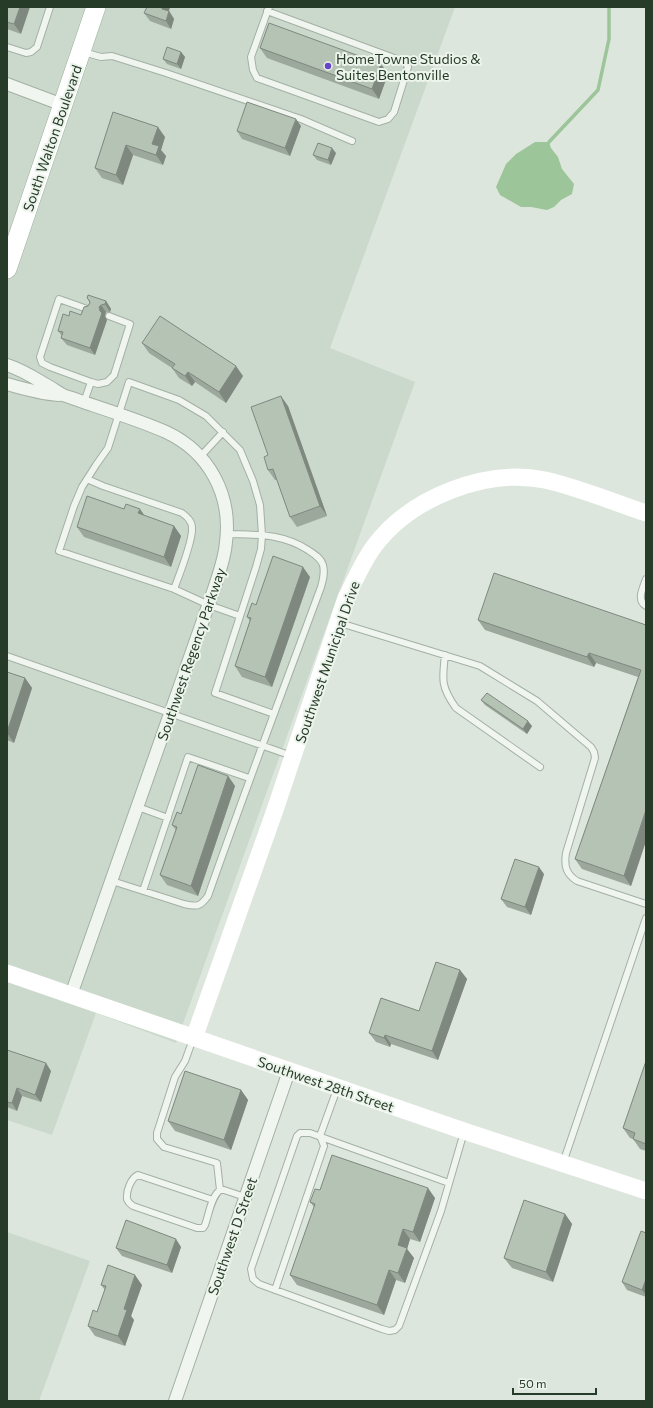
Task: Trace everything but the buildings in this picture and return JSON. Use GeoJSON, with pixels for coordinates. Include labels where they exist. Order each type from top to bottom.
{"type":"FeatureCollection","features":[{"type":"Feature","properties":{"kind":"main road","name":"South Walton Boulevard"},"geometry":{"type":"LineString","coordinates":[[7,267],[64,105],[96,7]]}},
{"type":"Feature","properties":{"kind":"street"},"geometry":{"type":"LineString","coordinates":[[7,84],[64,105]]}},
{"type":"Feature","properties":{"kind":"street","name":"Southwest Regency Parkway"},"geometry":{"type":"LineString","coordinates":[[7,365],[25,372],[62,395]]}},
{"type":"Feature","properties":{"kind":"street","name":"Southwest Regency Parkway"},"geometry":{"type":"LineString","coordinates":[[7,384],[62,395],[168,433],[188,446],[200,457],[215,476],[226,508],[227,534],[223,562],[71,995]]}},
{"type":"Feature","properties":{"kind":"street","name":"Southwest Municipal Drive"},"geometry":{"type":"LineString","coordinates":[[194,1038],[294,756],[346,598],[375,545],[397,522],[423,503],[448,491],[474,483],[497,479],[523,478],[544,480],[568,486],[646,513]]}},
{"type":"Feature","properties":{"kind":"street","name":"Southwest 28th Street"},"geometry":{"type":"LineString","coordinates":[[7,973],[464,1131],[646,1191]]}},
{"type":"Feature","properties":{"kind":"street","name":"Southwest D Street"},"geometry":{"type":"LineString","coordinates":[[175,1401],[289,1071]]}},
{"type":"Feature","properties":{"kind":"lane"},"geometry":{"type":"LineString","coordinates":[[7,48],[26,53],[34,50],[37,47],[50,7]]}},
{"type":"Feature","properties":{"kind":"lane"},"geometry":{"type":"LineString","coordinates":[[268,9],[405,62],[408,67],[394,112],[388,120],[379,122],[257,78],[252,70],[251,57],[268,9]]}},
{"type":"Feature","properties":{"kind":"lane"},"geometry":{"type":"LineString","coordinates":[[82,51],[101,57],[112,56],[166,73],[301,119],[352,141]]}},
{"type":"Feature","properties":{"kind":"lane"},"geometry":{"type":"LineString","coordinates":[[91,310],[59,299],[40,357],[42,362],[50,367],[91,382],[98,384],[107,382],[114,375],[130,324],[109,316]]}},
{"type":"Feature","properties":{"kind":"lane"},"geometry":{"type":"LineString","coordinates":[[84,402],[91,382]]}},
{"type":"Feature","properties":{"kind":"lane"},"geometry":{"type":"LineString","coordinates":[[240,616],[209,605],[174,589],[59,551],[82,487],[108,448],[129,382],[179,400],[206,416],[240,450],[253,481],[260,505],[262,535],[256,566],[240,616],[215,693],[274,714]]}},
{"type":"Feature","properties":{"kind":"lane"},"geometry":{"type":"LineString","coordinates":[[200,457],[223,432]]}},
{"type":"Feature","properties":{"kind":"lane"},"geometry":{"type":"LineString","coordinates":[[87,479],[182,513],[189,519],[192,528],[190,540],[174,589]]}},
{"type":"Feature","properties":{"kind":"lane"},"geometry":{"type":"LineString","coordinates":[[112,881],[195,907],[203,903],[208,896],[324,575],[323,564],[316,556],[303,547],[285,538],[262,535],[227,534]]}},
{"type":"Feature","properties":{"kind":"lane"},"geometry":{"type":"LineString","coordinates":[[646,579],[641,599],[643,604],[646,606]]}},
{"type":"Feature","properties":{"kind":"lane"},"geometry":{"type":"LineString","coordinates":[[339,622],[480,666],[537,701],[591,747],[595,758],[566,853],[564,862],[566,870],[570,877],[577,881],[646,904]]}},
{"type":"Feature","properties":{"kind":"lane"},"geometry":{"type":"LineString","coordinates":[[444,655],[442,678],[448,697],[456,708],[540,767]]}},
{"type":"Feature","properties":{"kind":"lane"},"geometry":{"type":"LineString","coordinates":[[7,656],[294,756]]}},
{"type":"Feature","properties":{"kind":"lane"},"geometry":{"type":"LineString","coordinates":[[143,891],[188,757],[250,778]]}},
{"type":"Feature","properties":{"kind":"lane"},"geometry":{"type":"LineString","coordinates":[[138,807],[168,818]]}},
{"type":"Feature","properties":{"kind":"lane"},"geometry":{"type":"LineString","coordinates":[[563,1163],[646,918]]}},
{"type":"Feature","properties":{"kind":"lane"},"geometry":{"type":"LineString","coordinates":[[194,1038],[186,1061],[175,1077],[157,1133],[157,1139],[164,1146],[217,1163],[220,1190]]}},
{"type":"Feature","properties":{"kind":"lane"},"geometry":{"type":"LineString","coordinates":[[276,1290],[324,1146],[320,1136],[338,1088]]}},
{"type":"Feature","properties":{"kind":"lane"},"geometry":{"type":"LineString","coordinates":[[449,1183],[320,1136],[310,1133],[300,1133],[297,1136],[251,1270],[253,1279],[259,1284],[382,1329],[390,1331],[395,1330],[399,1326],[441,1211],[464,1131]]}},
{"type":"Feature","properties":{"kind":"lane"},"geometry":{"type":"LineString","coordinates":[[213,1200],[138,1174],[132,1180],[127,1194],[129,1203],[133,1206],[197,1228],[203,1228],[206,1225],[215,1193],[220,1190],[224,1190],[245,1198]]}},
{"type":"Feature","properties":{"kind":"shaded area"},"geometry":{"type":"Polygon","coordinates":[[[7,7],[455,7],[330,348],[415,382],[176,1043],[96,1013],[52,1135],[7,1120],[7,7]]]}},
{"type":"Feature","properties":{"kind":"shaded area"},"geometry":{"type":"Polygon","coordinates":[[[535,142],[549,142],[551,148],[558,157],[562,169],[574,184],[572,194],[561,200],[554,207],[547,210],[521,207],[500,195],[496,187],[506,164],[516,154],[535,142]]]}},
{"type":"Feature","properties":{"kind":"shaded area"},"geometry":{"type":"Polygon","coordinates":[[[7,1232],[90,1261],[39,1401],[7,1401],[7,1232]]]}},
{"type":"Feature","properties":{"kind":"waterway"},"geometry":{"type":"LineString","coordinates":[[549,142],[598,90],[609,39],[609,7]]}},
{"type":"Feature","properties":{"kind":"place","name":"HomeTowne Studios & Suites Bentonville"},"geometry":{"type":"Point","coordinates":[328,66]}}]}
